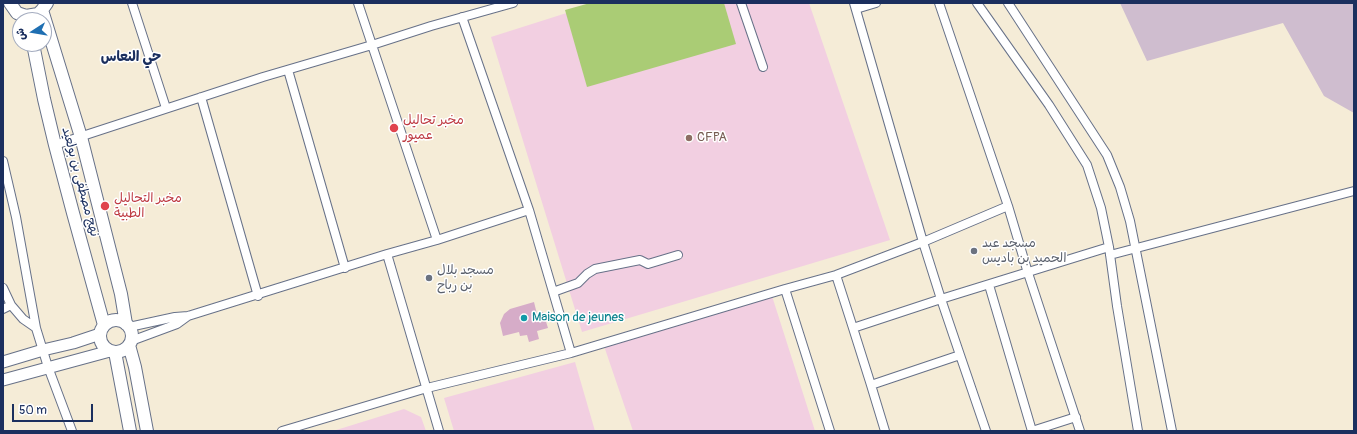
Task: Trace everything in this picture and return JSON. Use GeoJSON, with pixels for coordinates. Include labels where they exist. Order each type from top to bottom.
{"type":"FeatureCollection","features":[{"type":"Feature","properties":{"kind":"main road"},"geometry":{"type":"LineString","coordinates":[[45,7],[81,137],[131,332],[130,343],[147,431]]}},
{"type":"Feature","properties":{"kind":"main road","name":"نهج مصطفى بن بولعيد"},"geometry":{"type":"LineString","coordinates":[[35,52],[55,145],[102,329]]}},
{"type":"Feature","properties":{"kind":"main road"},"geometry":{"type":"LineString","coordinates":[[128,325],[122,321],[112,320],[102,329],[102,344],[112,351],[130,431]]}},
{"type":"Feature","properties":{"kind":"main road"},"geometry":{"type":"LineString","coordinates":[[112,351],[125,349],[130,343]]}},
{"type":"Feature","properties":{"kind":"street"},"geometry":{"type":"LineString","coordinates":[[132,3],[166,108]]}},
{"type":"Feature","properties":{"kind":"street"},"geometry":{"type":"LineString","coordinates":[[358,3],[437,240]]}},
{"type":"Feature","properties":{"kind":"street"},"geometry":{"type":"LineString","coordinates":[[55,145],[166,108],[288,70],[513,3]]}},
{"type":"Feature","properties":{"kind":"street"},"geometry":{"type":"LineString","coordinates":[[741,3],[763,67]]}},
{"type":"Feature","properties":{"kind":"street"},"geometry":{"type":"LineString","coordinates":[[876,3],[855,6],[923,242],[986,431]]}},
{"type":"Feature","properties":{"kind":"street"},"geometry":{"type":"LineString","coordinates":[[939,3],[1008,206],[1028,273],[1080,431]]}},
{"type":"Feature","properties":{"kind":"street"},"geometry":{"type":"LineString","coordinates":[[977,3],[1050,105],[1087,164],[1101,208],[1110,252],[1116,306],[1138,431]]}},
{"type":"Feature","properties":{"kind":"street"},"geometry":{"type":"LineString","coordinates":[[1008,3],[1107,155],[1120,187],[1136,249],[1172,431]]}},
{"type":"Feature","properties":{"kind":"street"},"geometry":{"type":"LineString","coordinates":[[462,17],[529,210],[571,353]]}},
{"type":"Feature","properties":{"kind":"street"},"geometry":{"type":"LineString","coordinates":[[288,70],[345,268]]}},
{"type":"Feature","properties":{"kind":"street"},"geometry":{"type":"LineString","coordinates":[[201,97],[258,296]]}},
{"type":"Feature","properties":{"kind":"street"},"geometry":{"type":"LineString","coordinates":[[3,161],[16,217],[36,328],[48,367],[72,431]]}},
{"type":"Feature","properties":{"kind":"street"},"geometry":{"type":"LineString","coordinates":[[853,328],[941,299],[1028,273],[1110,252],[1136,249],[1354,191]]}},
{"type":"Feature","properties":{"kind":"street"},"geometry":{"type":"LineString","coordinates":[[282,431],[426,388],[571,353],[836,275],[923,242],[1008,206]]}},
{"type":"Feature","properties":{"kind":"street"},"geometry":{"type":"LineString","coordinates":[[128,325],[188,316],[258,296],[529,210]]}},
{"type":"Feature","properties":{"kind":"street"},"geometry":{"type":"LineString","coordinates":[[387,254],[439,431]]}},
{"type":"Feature","properties":{"kind":"street"},"geometry":{"type":"LineString","coordinates":[[553,292],[578,283],[587,274],[595,269],[640,260],[648,264],[678,254]]}},
{"type":"Feature","properties":{"kind":"street"},"geometry":{"type":"LineString","coordinates":[[836,275],[872,385],[885,431]]}},
{"type":"Feature","properties":{"kind":"street"},"geometry":{"type":"LineString","coordinates":[[989,285],[1032,431],[1076,417]]}},
{"type":"Feature","properties":{"kind":"street"},"geometry":{"type":"LineString","coordinates":[[3,288],[7,307],[36,328]]}},
{"type":"Feature","properties":{"kind":"street"},"geometry":{"type":"LineString","coordinates":[[785,289],[830,431]]}},
{"type":"Feature","properties":{"kind":"street"},"geometry":{"type":"LineString","coordinates":[[130,343],[177,324],[188,316]]}},
{"type":"Feature","properties":{"kind":"street"},"geometry":{"type":"LineString","coordinates":[[3,362],[73,343],[102,329]]}},
{"type":"Feature","properties":{"kind":"street"},"geometry":{"type":"LineString","coordinates":[[3,380],[112,351]]}},
{"type":"Feature","properties":{"kind":"street"},"geometry":{"type":"LineString","coordinates":[[872,385],[960,355]]}},
{"type":"Feature","properties":{"kind":"shaded area","name":"CFPA"},"geometry":{"type":"Polygon","coordinates":[[[598,3],[809,3],[890,240],[582,332],[491,37],[598,3]]]}},
{"type":"Feature","properties":{"kind":"shaded area"},"geometry":{"type":"Polygon","coordinates":[[[1120,3],[1354,3],[1354,113],[1324,96],[1283,23],[1147,61],[1120,3]]]}},
{"type":"Feature","properties":{"kind":"shaded area"},"geometry":{"type":"Polygon","coordinates":[[[772,296],[815,431],[633,431],[604,346],[772,296]]]}},
{"type":"Feature","properties":{"kind":"shaded area"},"geometry":{"type":"Polygon","coordinates":[[[575,362],[595,431],[454,431],[444,398],[575,362]]]}},
{"type":"Feature","properties":{"kind":"shaded area"},"geometry":{"type":"Polygon","coordinates":[[[404,409],[421,417],[426,431],[333,431],[404,409]]]}},
{"type":"Feature","properties":{"kind":"green space"},"geometry":{"type":"Polygon","coordinates":[[[590,3],[724,3],[736,44],[587,87],[565,10],[590,3]]]}},
{"type":"Feature","properties":{"kind":"building","name":"Maison de jeunes"},"geometry":{"type":"Polygon","coordinates":[[[534,302],[537,314],[543,312],[548,328],[537,331],[539,339],[529,342],[527,335],[520,336],[519,332],[503,336],[500,323],[504,314],[510,309],[534,302]]]}},
{"type":"Feature","properties":{"kind":"place","name":"مخبر تحاليل عميور"},"geometry":{"type":"Point","coordinates":[394,128]}},
{"type":"Feature","properties":{"kind":"place","name":"CFPA"},"geometry":{"type":"Point","coordinates":[689,138]}},
{"type":"Feature","properties":{"kind":"place","name":"مخبر التحاليل الطبية"},"geometry":{"type":"Point","coordinates":[105,206]}},
{"type":"Feature","properties":{"kind":"place","name":"مسجد عبد الحميد بن باديس"},"geometry":{"type":"Point","coordinates":[974,251]}},
{"type":"Feature","properties":{"kind":"place","name":"مسجد بلال بن رباح"},"geometry":{"type":"Point","coordinates":[429,278]}},
{"type":"Feature","properties":{"kind":"place","name":"Maison de jeunes"},"geometry":{"type":"Point","coordinates":[524,318]}},
{"type":"Feature","properties":{"kind":"district","name":"حي النعاس"},"geometry":{"type":"Point","coordinates":[131,57]}}]}
